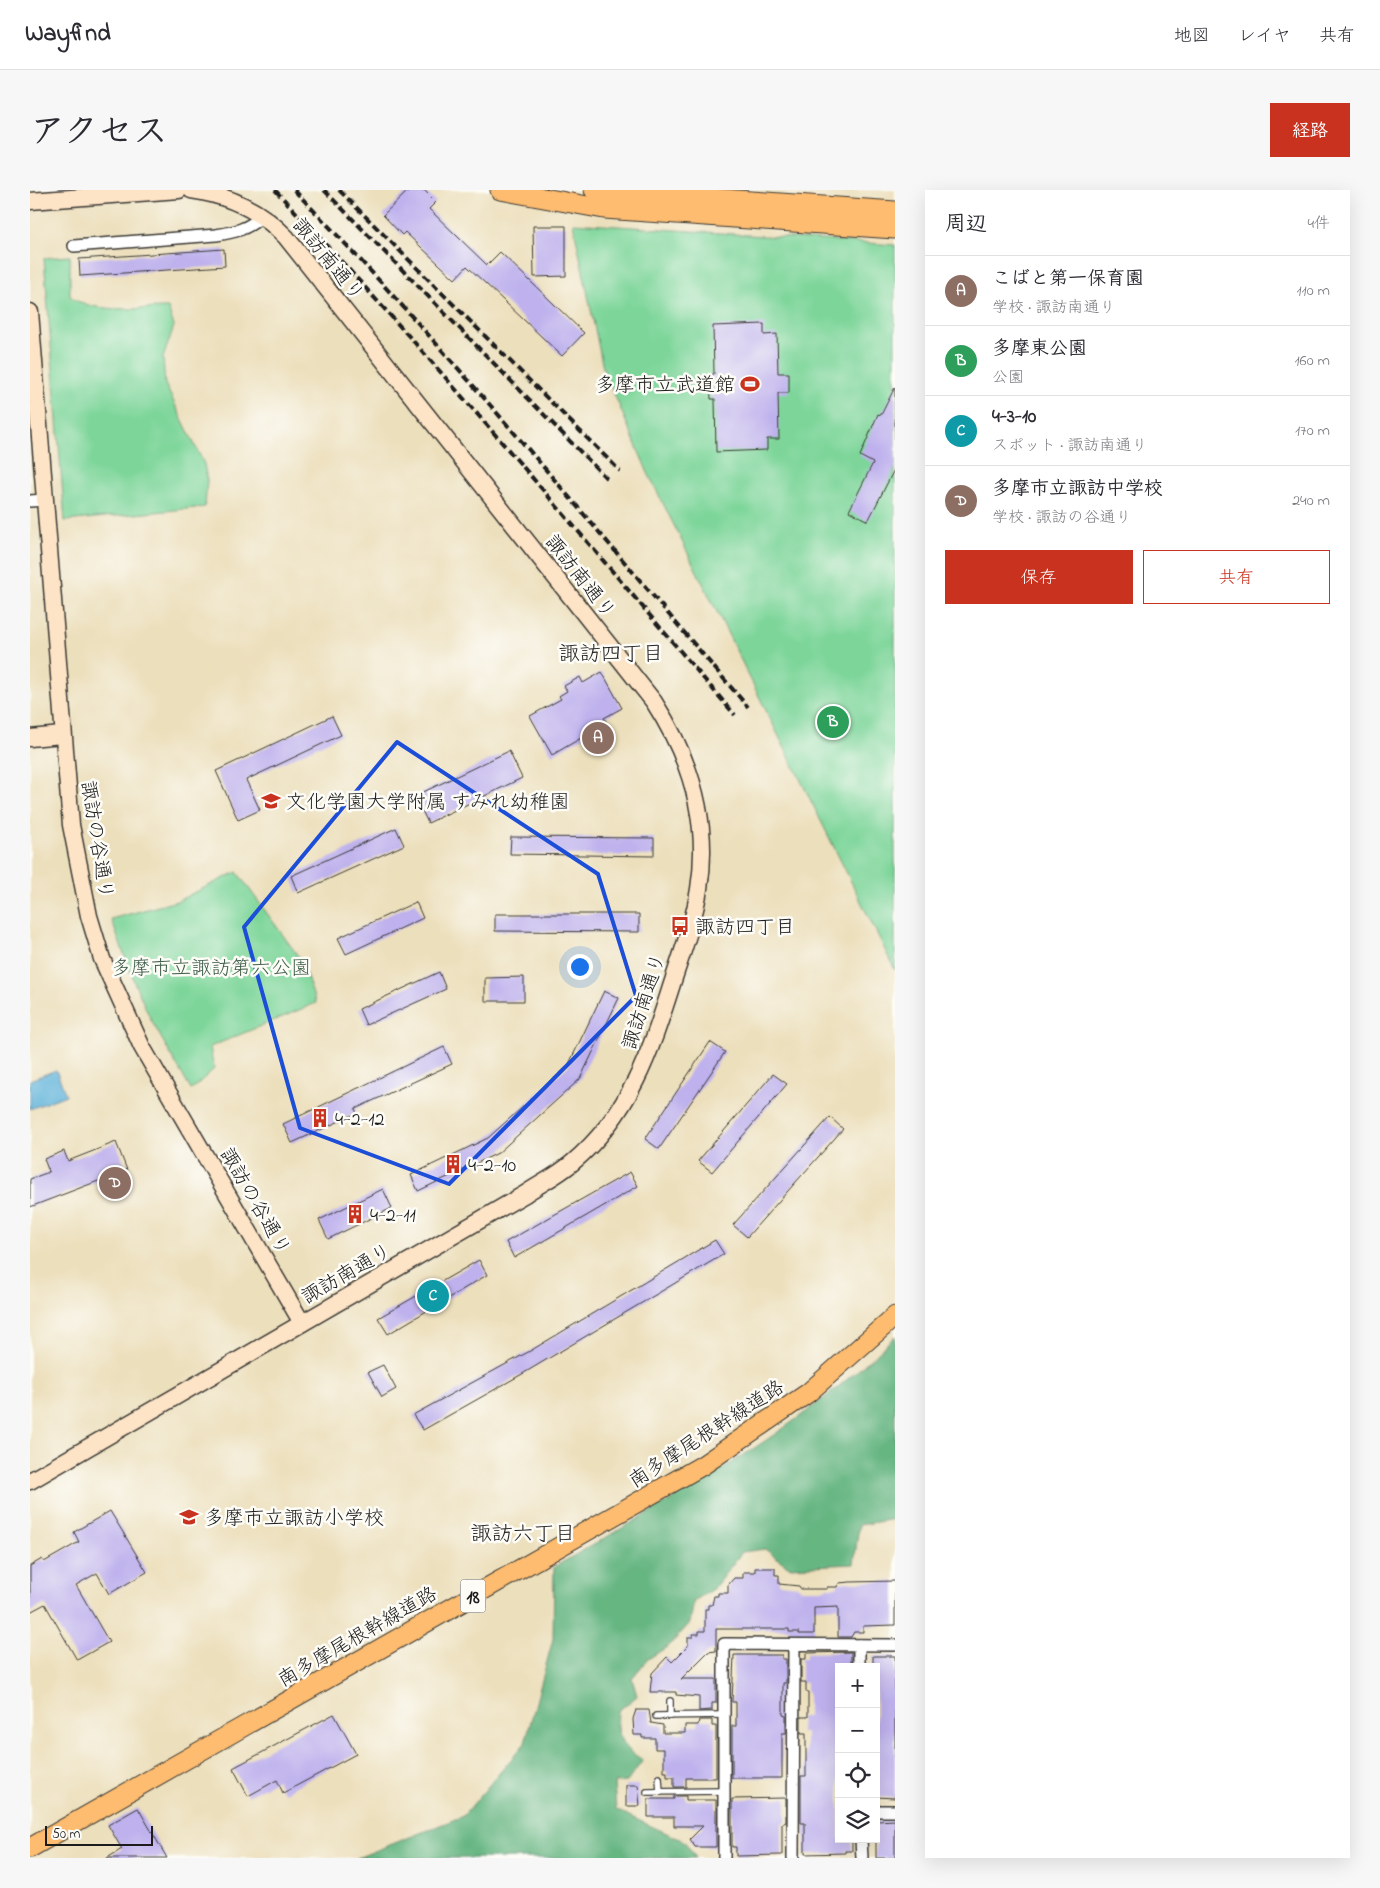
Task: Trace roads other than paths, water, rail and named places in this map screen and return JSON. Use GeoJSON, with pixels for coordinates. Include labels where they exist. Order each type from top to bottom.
{"type":"FeatureCollection","features":[{"type":"Feature","properties":{"kind":"main road"},"geometry":{"type":"LineString","coordinates":[[500,190],[604,209],[895,229]]}},
{"type":"Feature","properties":{"kind":"main road"},"geometry":{"type":"LineString","coordinates":[[594,190],[895,211]]}},
{"type":"Feature","properties":{"kind":"main road","name":"南多摩尾根幹線道路"},"geometry":{"type":"LineString","coordinates":[[30,1848],[703,1465],[808,1393],[895,1316]]}},
{"type":"Feature","properties":{"kind":"street"},"geometry":{"type":"LineString","coordinates":[[30,201],[179,190]]}},
{"type":"Feature","properties":{"kind":"street","name":"諏訪南通り"},"geometry":{"type":"LineString","coordinates":[[30,1481],[549,1179],[571,1163],[605,1131],[636,1083],[651,1050],[689,930],[699,890],[702,864],[701,830],[696,792],[687,763],[669,725],[654,702],[286,237],[262,216],[247,207],[216,192],[191,190]]}},
{"type":"Feature","properties":{"kind":"street"},"geometry":{"type":"LineString","coordinates":[[74,246],[226,234],[252,226],[262,216]]}},
{"type":"Feature","properties":{"kind":"street","name":"諏訪の谷通り"},"geometry":{"type":"LineString","coordinates":[[30,312],[37,501],[71,825],[81,885],[102,959],[142,1047],[302,1323]]}},
{"type":"Feature","properties":{"kind":"street"},"geometry":{"type":"LineString","coordinates":[[30,738],[62,735]]}},
{"type":"Feature","properties":{"kind":"street"},"geometry":{"type":"LineString","coordinates":[[724,1858],[724,1644],[895,1645]]}},
{"type":"Feature","properties":{"kind":"street"},"geometry":{"type":"LineString","coordinates":[[793,1858],[794,1644]]}},
{"type":"Feature","properties":{"kind":"street"},"geometry":{"type":"LineString","coordinates":[[859,1644],[859,1663]]}},
{"type":"Feature","properties":{"kind":"street"},"geometry":{"type":"LineString","coordinates":[[880,1811],[895,1810]]}},
{"type":"Feature","properties":{"kind":"street"},"geometry":{"type":"LineString","coordinates":[[862,1843],[862,1858]]}},
{"type":"Feature","properties":{"kind":"lane"},"geometry":{"type":"LineString","coordinates":[[670,1701],[670,1716]]}},
{"type":"Feature","properties":{"kind":"lane"},"geometry":{"type":"LineString","coordinates":[[656,1716],[723,1715]]}},
{"type":"Feature","properties":{"kind":"lane"},"geometry":{"type":"LineString","coordinates":[[659,1778],[660,1792]]}},
{"type":"Feature","properties":{"kind":"lane"},"geometry":{"type":"LineString","coordinates":[[647,1792],[723,1791]]}},
{"type":"Feature","properties":{"kind":"water"},"geometry":{"type":"Polygon","coordinates":[[[56,1070],[66,1095],[30,1109],[30,1080],[56,1070]]]}},
{"type":"Feature","properties":{"kind":"railway"},"geometry":{"type":"LineString","coordinates":[[275,190],[451,384],[735,715]]}},
{"type":"Feature","properties":{"kind":"railway"},"geometry":{"type":"LineString","coordinates":[[294,190],[353,252],[468,380],[748,707]]}},
{"type":"Feature","properties":{"kind":"railway"},"geometry":{"type":"LineString","coordinates":[[324,190],[609,481]]}},
{"type":"Feature","properties":{"kind":"railway"},"geometry":{"type":"LineString","coordinates":[[339,190],[620,471]]}},
{"type":"Feature","properties":{"kind":"place","name":"多摩市立武道館"},"geometry":{"type":"Point","coordinates":[750,384]}},
{"type":"Feature","properties":{"kind":"place","name":"多摩東公園"},"geometry":{"type":"Point","coordinates":[833,722]}},
{"type":"Feature","properties":{"kind":"place","name":"こばと第一保育園"},"geometry":{"type":"Point","coordinates":[598,738]}},
{"type":"Feature","properties":{"kind":"place","name":"文化学園大学附属 すみれ幼稚園"},"geometry":{"type":"Point","coordinates":[271,801]}},
{"type":"Feature","properties":{"kind":"place","name":"諏訪四丁目"},"geometry":{"type":"Point","coordinates":[680,926]}},
{"type":"Feature","properties":{"kind":"place","name":"4-2-12"},"geometry":{"type":"Point","coordinates":[320,1118]}},
{"type":"Feature","properties":{"kind":"place","name":"4-2-10"},"geometry":{"type":"Point","coordinates":[453,1164]}},
{"type":"Feature","properties":{"kind":"place","name":"多摩市立諏訪中学校"},"geometry":{"type":"Point","coordinates":[115,1183]}},
{"type":"Feature","properties":{"kind":"place","name":"4-2-11"},"geometry":{"type":"Point","coordinates":[355,1214]}},
{"type":"Feature","properties":{"kind":"place","name":"4-3-10"},"geometry":{"type":"Point","coordinates":[433,1296]}},
{"type":"Feature","properties":{"kind":"place","name":"多摩市立諏訪小学校"},"geometry":{"type":"Point","coordinates":[189,1517]}},
{"type":"Feature","properties":{"kind":"district","name":"諏訪四丁目"},"geometry":{"type":"Point","coordinates":[611,653]}},
{"type":"Feature","properties":{"kind":"district","name":"諏訪六丁目"},"geometry":{"type":"Point","coordinates":[523,1533]}},
{"type":"Feature","properties":{"kind":"park label","name":"多摩市立諏訪第六公園"},"geometry":{"type":"Point","coordinates":[211,967]}}]}
